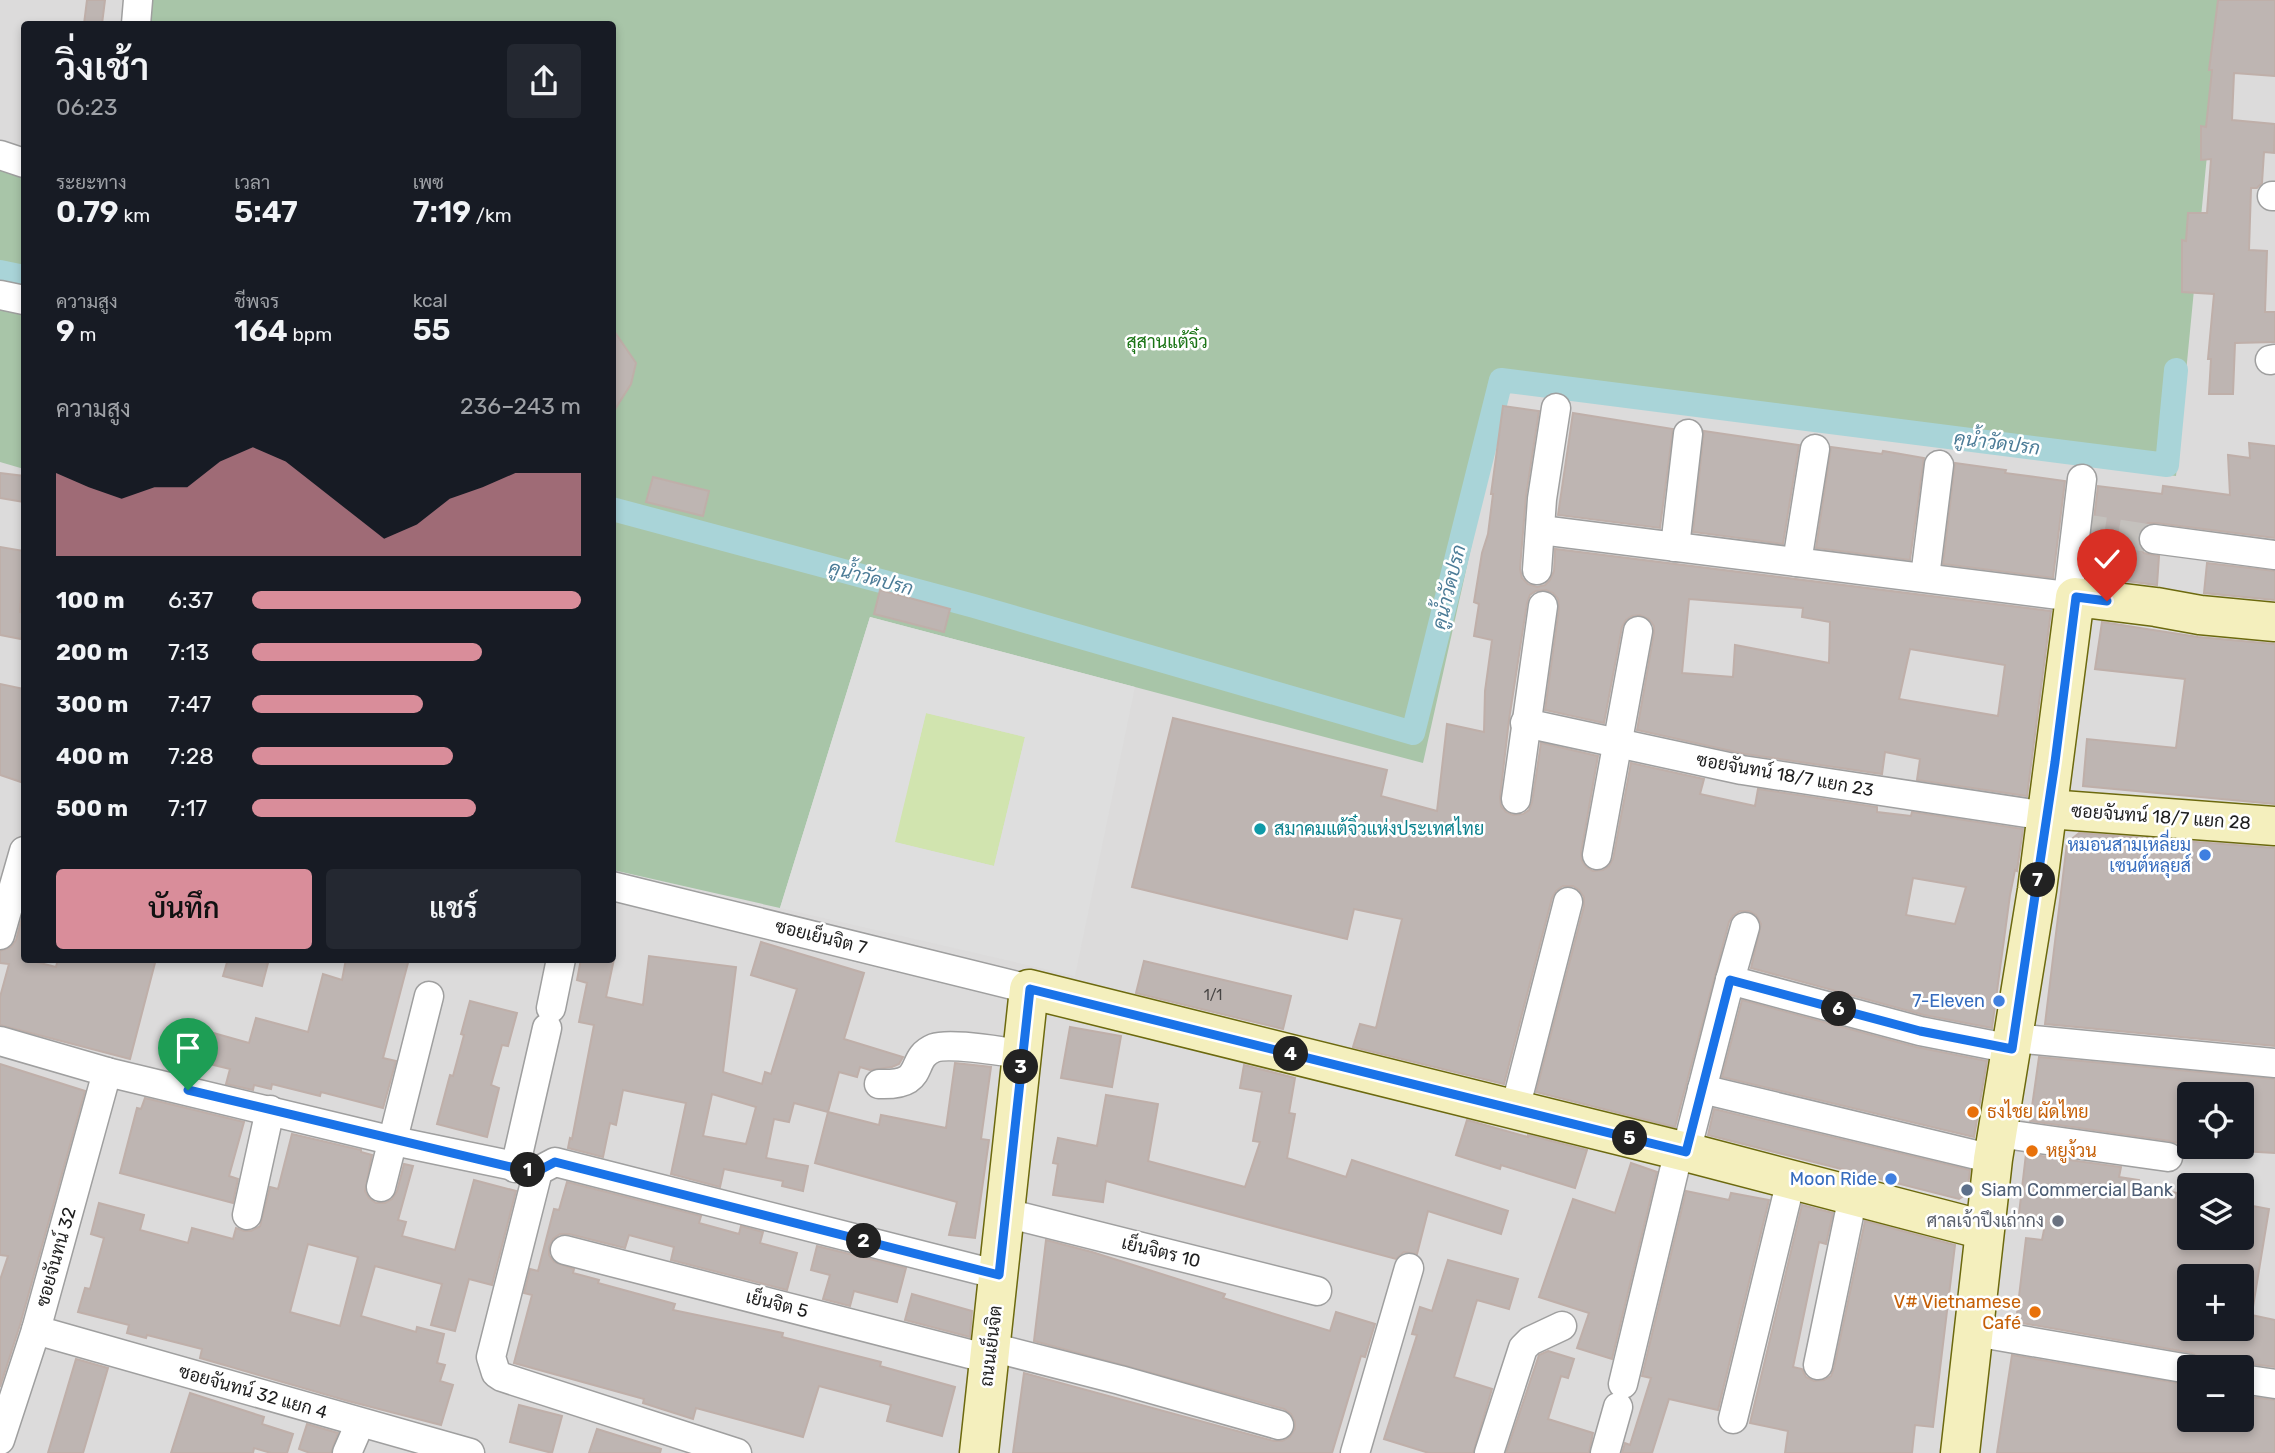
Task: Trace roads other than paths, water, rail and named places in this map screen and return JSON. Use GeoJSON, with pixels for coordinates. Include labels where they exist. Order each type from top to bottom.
{"type":"FeatureCollection","features":[{"type":"Feature","properties":{"kind":"street"},"geometry":{"type":"LineString","coordinates":[[136,21],[138,0]]}},
{"type":"Feature","properties":{"kind":"street"},"geometry":{"type":"LineString","coordinates":[[0,155],[21,162]]}},
{"type":"Feature","properties":{"kind":"street"},"geometry":{"type":"LineString","coordinates":[[0,295],[21,299]]}},
{"type":"Feature","properties":{"kind":"street"},"geometry":{"type":"LineString","coordinates":[[1537,570],[1542,499],[1556,408]]}},
{"type":"Feature","properties":{"kind":"street"},"geometry":{"type":"LineString","coordinates":[[1675,547],[1688,434]]}},
{"type":"Feature","properties":{"kind":"street"},"geometry":{"type":"LineString","coordinates":[[1797,562],[1815,449]]}},
{"type":"Feature","properties":{"kind":"street"},"geometry":{"type":"LineString","coordinates":[[1925,577],[1939,465]]}},
{"type":"Feature","properties":{"kind":"street"},"geometry":{"type":"LineString","coordinates":[[1960,1453],[1984,1230],[2048,812],[2082,479]]}},
{"type":"Feature","properties":{"kind":"street"},"geometry":{"type":"LineString","coordinates":[[1541,530],[1925,577],[2200,615],[2275,622]]}},
{"type":"Feature","properties":{"kind":"street"},"geometry":{"type":"LineString","coordinates":[[2154,539],[2275,555]]}},
{"type":"Feature","properties":{"kind":"street"},"geometry":{"type":"LineString","coordinates":[[1516,799],[1543,606]]}},
{"type":"Feature","properties":{"kind":"street"},"geometry":{"type":"LineString","coordinates":[[1597,855],[1638,631]]}},
{"type":"Feature","properties":{"kind":"street","name":"ซอยจันทน์ 18/7 แยก 23"},"geometry":{"type":"LineString","coordinates":[[1525,723],[1742,770],[2048,812]]}},
{"type":"Feature","properties":{"kind":"street","name":"ซอยจันทน์ 18/7 แยก 28"},"geometry":{"type":"LineString","coordinates":[[2048,812],[2275,826]]}},
{"type":"Feature","properties":{"kind":"street"},"geometry":{"type":"LineString","coordinates":[[0,935],[21,862]]}},
{"type":"Feature","properties":{"kind":"street","name":"ซอยเย็นจิต 7"},"geometry":{"type":"LineString","coordinates":[[616,887],[1030,989]]}},
{"type":"Feature","properties":{"kind":"street"},"geometry":{"type":"LineString","coordinates":[[1515,1109],[1567,902]]}},
{"type":"Feature","properties":{"kind":"street"},"geometry":{"type":"LineString","coordinates":[[1605,1453],[1683,1151],[1745,927]]}},
{"type":"Feature","properties":{"kind":"street"},"geometry":{"type":"LineString","coordinates":[[560,963],[549,1018],[527,1170],[491,1357],[496,1373],[737,1453]]}},
{"type":"Feature","properties":{"kind":"street"},"geometry":{"type":"LineString","coordinates":[[1730,980],[1920,1031],[2013,1044],[2275,1063]]}},
{"type":"Feature","properties":{"kind":"street"},"geometry":{"type":"LineString","coordinates":[[1030,989],[1683,1151],[1984,1230]]}},
{"type":"Feature","properties":{"kind":"street","name":"ถนนเย็นจิต"},"geometry":{"type":"LineString","coordinates":[[979,1453],[1030,989]]}},
{"type":"Feature","properties":{"kind":"street"},"geometry":{"type":"LineString","coordinates":[[381,1187],[429,996]]}},
{"type":"Feature","properties":{"kind":"street"},"geometry":{"type":"LineString","coordinates":[[0,1041],[107,1072],[527,1170],[555,1162],[999,1275]]}},
{"type":"Feature","properties":{"kind":"street"},"geometry":{"type":"LineString","coordinates":[[878,1084],[898,1085],[906,1082],[927,1052],[936,1047],[951,1046],[1023,1054]]}},
{"type":"Feature","properties":{"kind":"street","name":"ซอยจันทน์ 32"},"geometry":{"type":"LineString","coordinates":[[0,1440],[36,1330],[107,1072]]}},
{"type":"Feature","properties":{"kind":"street"},"geometry":{"type":"LineString","coordinates":[[1702,1089],[1996,1146],[2168,1157]]}},
{"type":"Feature","properties":{"kind":"street"},"geometry":{"type":"LineString","coordinates":[[247,1215],[270,1110]]}},
{"type":"Feature","properties":{"kind":"street"},"geometry":{"type":"LineString","coordinates":[[1733,1419],[1791,1180]]}},
{"type":"Feature","properties":{"kind":"street"},"geometry":{"type":"LineString","coordinates":[[1818,1365],[1853,1196]]}},
{"type":"Feature","properties":{"kind":"street","name":"เย็นจิตร 10"},"geometry":{"type":"LineString","coordinates":[[1006,1213],[1317,1291]]}},
{"type":"Feature","properties":{"kind":"street","name":"เย็นจิต 5"},"geometry":{"type":"LineString","coordinates":[[565,1250],[990,1353],[1120,1380],[1279,1425]]}},
{"type":"Feature","properties":{"kind":"street"},"geometry":{"type":"LineString","coordinates":[[1355,1453],[1409,1268]]}},
{"type":"Feature","properties":{"kind":"street"},"geometry":{"type":"LineString","coordinates":[[1489,1453],[1522,1348],[1530,1341],[1562,1326]]}},
{"type":"Feature","properties":{"kind":"street","name":"ซอยจันทน์ 32 แยก 4"},"geometry":{"type":"LineString","coordinates":[[36,1330],[470,1453]]}},
{"type":"Feature","properties":{"kind":"street"},"geometry":{"type":"LineString","coordinates":[[1975,1332],[2177,1368]]}},
{"type":"Feature","properties":{"kind":"street"},"geometry":{"type":"LineString","coordinates":[[2254,1381],[2275,1384]]}},
{"type":"Feature","properties":{"kind":"street"},"geometry":{"type":"LineString","coordinates":[[347,1453],[360,1423]]}},
{"type":"Feature","properties":{"kind":"waterway","name":"คูน้ำวัดปรก"},"geometry":{"type":"LineString","coordinates":[[0,272],[21,276]]}},
{"type":"Feature","properties":{"kind":"waterway","name":"คูน้ำวัดปรก"},"geometry":{"type":"LineString","coordinates":[[616,510],[974,606],[1413,733],[1501,380],[2167,465],[2176,370]]}},
{"type":"Feature","properties":{"kind":"tunnel"},"geometry":{"type":"LineString","coordinates":[[2077,527],[2154,539]]}},
{"type":"Feature","properties":{"kind":"place","name":"สมาคมแต้จิ๋วแห่งประเทศไทย"},"geometry":{"type":"Point","coordinates":[1260,829]}},
{"type":"Feature","properties":{"kind":"place","name":"หมอนสามเหลี่ยม เซนต์หลุยส์"},"geometry":{"type":"Point","coordinates":[2205,855]}},
{"type":"Feature","properties":{"kind":"place","name":"7-Eleven"},"geometry":{"type":"Point","coordinates":[1999,1001]}},
{"type":"Feature","properties":{"kind":"place","name":"ธงไชย ผัดไทย"},"geometry":{"type":"Point","coordinates":[1973,1112]}},
{"type":"Feature","properties":{"kind":"place","name":"หยูง้วน"},"geometry":{"type":"Point","coordinates":[2032,1151]}},
{"type":"Feature","properties":{"kind":"place","name":"Moon Ride"},"geometry":{"type":"Point","coordinates":[1891,1179]}},
{"type":"Feature","properties":{"kind":"place","name":"Siam Commercial Bank"},"geometry":{"type":"Point","coordinates":[1967,1190]}},
{"type":"Feature","properties":{"kind":"place","name":"ศาลเจ้าปึงเถ่ากง"},"geometry":{"type":"Point","coordinates":[2058,1221]}},
{"type":"Feature","properties":{"kind":"place","name":"V# Vietnamese Café"},"geometry":{"type":"Point","coordinates":[2035,1312]}},
{"type":"Feature","properties":{"kind":"park label","name":"สุสานแต้จิ๋ว"},"geometry":{"type":"Point","coordinates":[1167,342]}}]}
